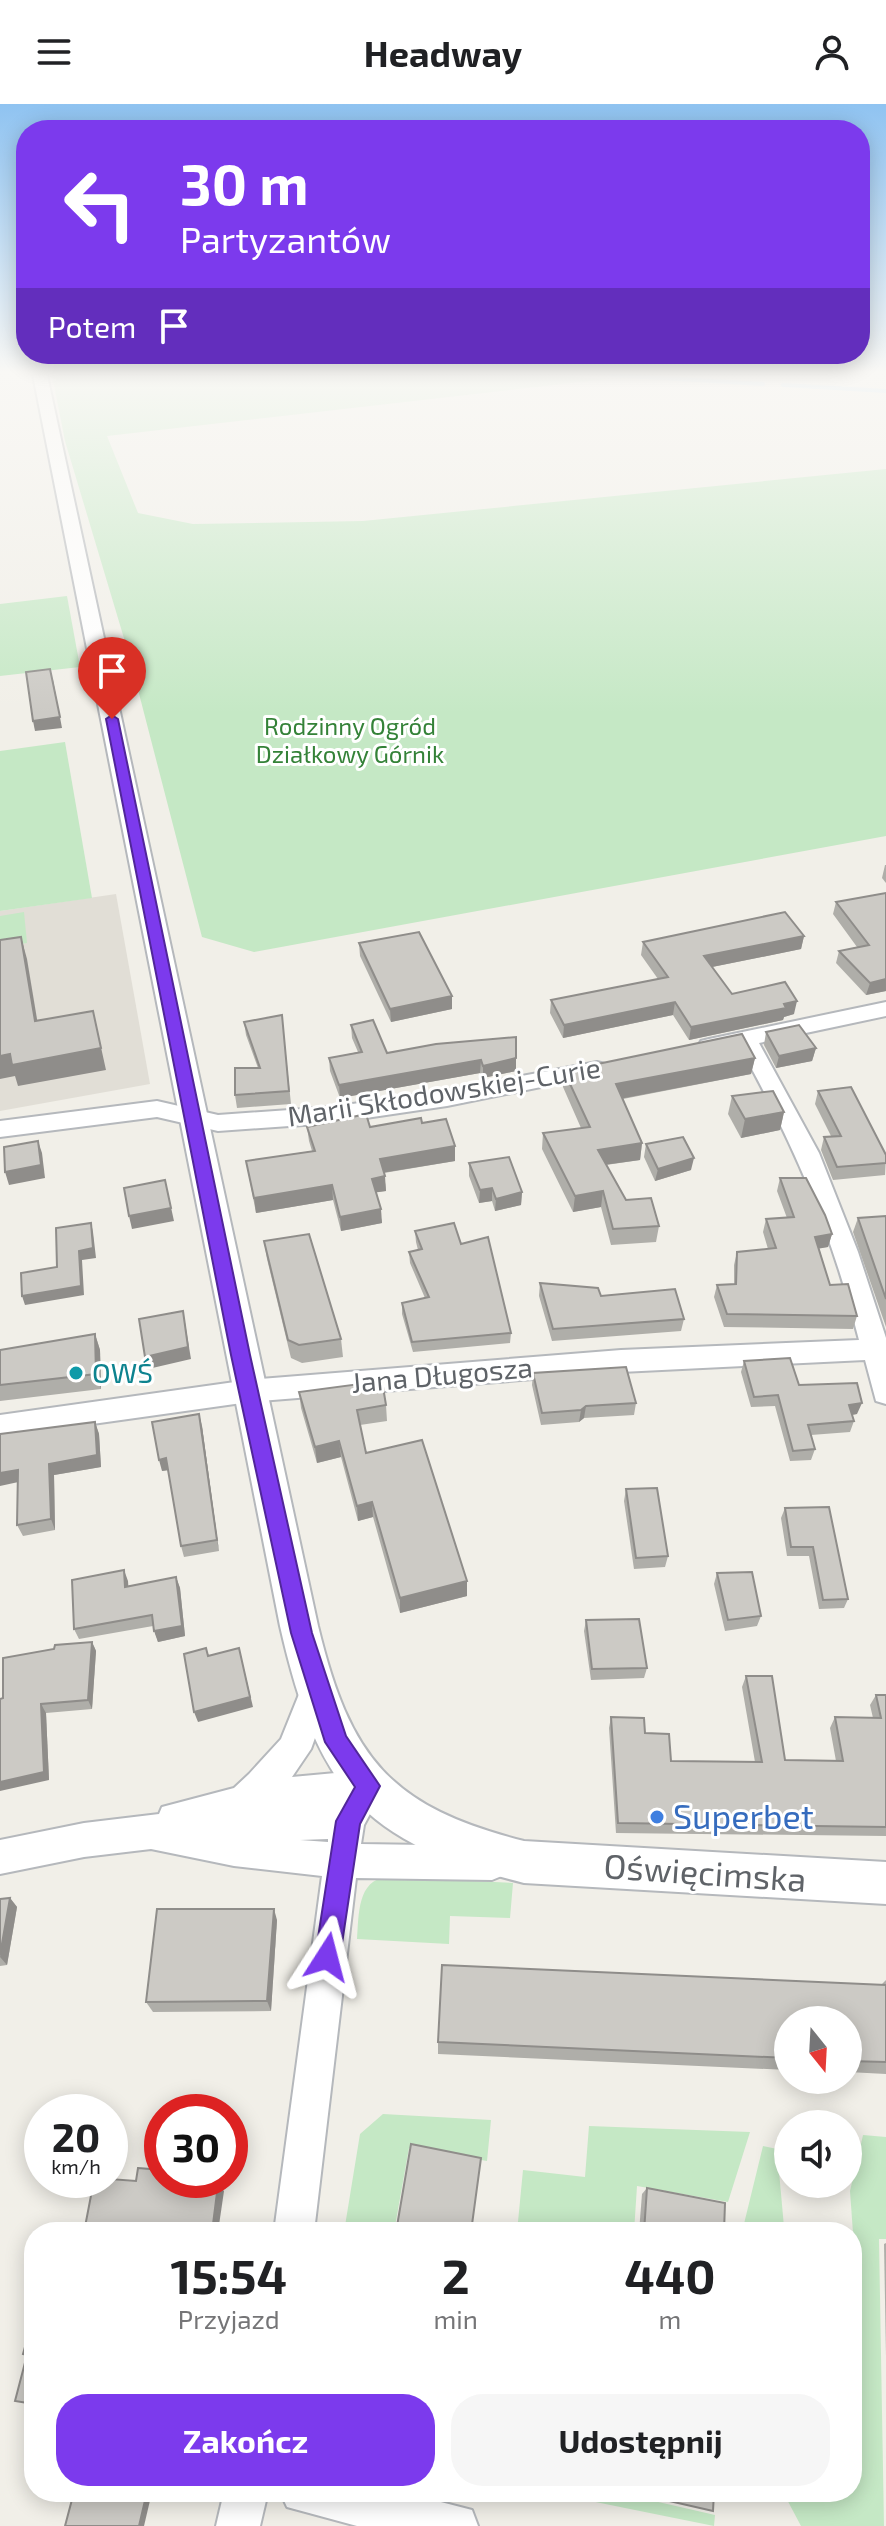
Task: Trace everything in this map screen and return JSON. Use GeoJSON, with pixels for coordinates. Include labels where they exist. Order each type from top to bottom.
{"type":"FeatureCollection","features":[{"type":"Feature","properties":{"kind":"street","name":"Oświęcimska"},"geometry":{"type":"LineString","coordinates":[[63,488],[249,1391],[300,1626],[317,1688],[337,1742],[368,1786],[395,1811],[437,1837],[524,1862]]}},
{"type":"Feature","properties":{"kind":"street"},"geometry":{"type":"LineString","coordinates":[[690,1050],[886,1009]]}},
{"type":"Feature","properties":{"kind":"street"},"geometry":{"type":"LineString","coordinates":[[746,1038],[815,1169],[880,1349],[886,1393]]}},
{"type":"Feature","properties":{"kind":"street","name":"Marii Skłodowskiej-Curie"},"geometry":{"type":"LineString","coordinates":[[0,1129],[157,1109],[218,1123],[332,1115],[447,1098],[618,1065]]}},
{"type":"Feature","properties":{"kind":"street","name":"Jana Długosza"},"geometry":{"type":"LineString","coordinates":[[0,1426],[249,1391],[621,1361],[880,1349]]}},
{"type":"Feature","properties":{"kind":"street"},"geometry":{"type":"LineString","coordinates":[[243,1801],[289,1760],[307,1725],[317,1688]]}},
{"type":"Feature","properties":{"kind":"street"},"geometry":{"type":"LineString","coordinates":[[140,1834],[198,1811],[243,1801],[272,1795],[368,1786]]}},
{"type":"Feature","properties":{"kind":"street"},"geometry":{"type":"LineString","coordinates":[[295,2222],[348,1821],[368,1786]]}},
{"type":"Feature","properties":{"kind":"street"},"geometry":{"type":"LineString","coordinates":[[0,1857],[196,1827],[348,1821]]}},
{"type":"Feature","properties":{"kind":"street","name":"Oświęcimska"},"geometry":{"type":"LineString","coordinates":[[140,1834],[342,1860],[420,1864],[524,1862],[886,1883]]}},
{"type":"Feature","properties":{"kind":"street"},"geometry":{"type":"LineString","coordinates":[[238,2526],[244,2502]]}},
{"type":"Feature","properties":{"kind":"street"},"geometry":{"type":"LineString","coordinates":[[347,2502],[456,2526]]}},
{"type":"Feature","properties":{"kind":"shaded area"},"geometry":{"type":"Polygon","coordinates":[[[116,894],[150,1084],[0,1111],[0,911],[116,894]]]}},
{"type":"Feature","properties":{"kind":"green space","name":"Rodzinny Ogród Działkowy Górnik"},"geometry":{"type":"Polygon","coordinates":[[[79,488],[128,488],[138,513],[193,524],[363,521],[695,488],[886,488],[886,836],[254,952],[202,937],[129,655],[79,488]]]}},
{"type":"Feature","properties":{"kind":"green space"},"geometry":{"type":"Polygon","coordinates":[[[67,596],[80,667],[0,676],[0,604],[67,596]]]}},
{"type":"Feature","properties":{"kind":"green space"},"geometry":{"type":"Polygon","coordinates":[[[65,742],[92,898],[0,911],[0,751],[65,742]]]}},
{"type":"Feature","properties":{"kind":"green space"},"geometry":{"type":"Polygon","coordinates":[[[24,912],[27,943],[0,947],[0,916],[24,912]]]}},
{"type":"Feature","properties":{"kind":"green space"},"geometry":{"type":"Polygon","coordinates":[[[387,1877],[513,1883],[510,1918],[450,1916],[449,1944],[357,1939],[359,1910],[365,1892],[377,1880],[387,1877]]]}},
{"type":"Feature","properties":{"kind":"green space"},"geometry":{"type":"Polygon","coordinates":[[[383,2114],[491,2120],[487,2161],[409,2148],[396,2222],[346,2222],[360,2134],[383,2114]]]}},
{"type":"Feature","properties":{"kind":"green space"},"geometry":{"type":"Polygon","coordinates":[[[589,2126],[750,2132],[728,2202],[637,2186],[635,2222],[518,2222],[523,2170],[585,2177],[589,2126]]]}},
{"type":"Feature","properties":{"kind":"green space"},"geometry":{"type":"Polygon","coordinates":[[[863,2135],[886,2137],[886,2239],[879,2239],[884,2526],[801,2526],[788,2502],[862,2502],[862,2222],[852,2222],[850,2198],[862,2198],[863,2135]]]}},
{"type":"Feature","properties":{"kind":"green space"},"geometry":{"type":"Polygon","coordinates":[[[763,2146],[774,2148],[774,2198],[781,2198],[784,2222],[744,2222],[763,2146]]]}},
{"type":"Feature","properties":{"kind":"green space"},"geometry":{"type":"Polygon","coordinates":[[[595,2502],[658,2502],[715,2515],[714,2526],[595,2502]]]}},
{"type":"Feature","properties":{"kind":"building"},"geometry":{"type":"Polygon","coordinates":[[[50,669],[60,717],[33,721],[26,672],[50,669]]]}},
{"type":"Feature","properties":{"kind":"building"},"geometry":{"type":"Polygon","coordinates":[[[886,893],[886,979],[870,983],[839,951],[869,945],[836,902],[886,893]]]}},
{"type":"Feature","properties":{"kind":"building"},"geometry":{"type":"Polygon","coordinates":[[[785,912],[804,936],[704,956],[732,994],[785,982],[797,1001],[784,1004],[786,1008],[691,1027],[675,1002],[564,1025],[551,1000],[668,977],[643,942],[785,912]]]}},
{"type":"Feature","properties":{"kind":"building"},"geometry":{"type":"Polygon","coordinates":[[[419,932],[452,996],[390,1009],[359,943],[419,932]]]}},
{"type":"Feature","properties":{"kind":"building"},"geometry":{"type":"Polygon","coordinates":[[[21,937],[35,1021],[93,1011],[101,1048],[12,1065],[10,1054],[0,1056],[0,940],[21,937]]]}},
{"type":"Feature","properties":{"kind":"building"},"geometry":{"type":"Polygon","coordinates":[[[282,1015],[289,1091],[235,1095],[235,1068],[260,1068],[244,1022],[282,1015]]]}},
{"type":"Feature","properties":{"kind":"building"},"geometry":{"type":"Polygon","coordinates":[[[373,1020],[387,1053],[436,1044],[516,1037],[516,1058],[483,1066],[481,1060],[339,1085],[329,1058],[362,1052],[351,1025],[373,1020]]]}},
{"type":"Feature","properties":{"kind":"building"},"geometry":{"type":"Polygon","coordinates":[[[799,1025],[816,1048],[779,1056],[766,1032],[799,1025]]]}},
{"type":"Feature","properties":{"kind":"building"},"geometry":{"type":"Polygon","coordinates":[[[742,1034],[755,1058],[616,1084],[642,1143],[598,1150],[626,1200],[651,1198],[659,1226],[613,1229],[603,1191],[575,1196],[543,1133],[590,1127],[564,1071],[742,1034]]]}},
{"type":"Feature","properties":{"kind":"building"},"geometry":{"type":"Polygon","coordinates":[[[851,1087],[886,1155],[886,1163],[837,1167],[824,1137],[841,1136],[818,1091],[851,1087]]]}},
{"type":"Feature","properties":{"kind":"building"},"geometry":{"type":"Polygon","coordinates":[[[773,1091],[784,1112],[745,1119],[732,1096],[773,1091]]]}},
{"type":"Feature","properties":{"kind":"building"},"geometry":{"type":"Polygon","coordinates":[[[366,1114],[370,1127],[421,1118],[422,1123],[446,1119],[455,1146],[380,1159],[385,1176],[372,1179],[381,1209],[340,1217],[332,1185],[254,1198],[246,1161],[315,1151],[307,1127],[366,1114]]]}},
{"type":"Feature","properties":{"kind":"building"},"geometry":{"type":"Polygon","coordinates":[[[683,1137],[694,1158],[658,1169],[646,1144],[683,1137]]]}},
{"type":"Feature","properties":{"kind":"building"},"geometry":{"type":"Polygon","coordinates":[[[38,1141],[41,1165],[5,1172],[4,1147],[38,1141]]]}},
{"type":"Feature","properties":{"kind":"building"},"geometry":{"type":"Polygon","coordinates":[[[509,1157],[522,1192],[496,1199],[492,1188],[480,1190],[469,1163],[509,1157]]]}},
{"type":"Feature","properties":{"kind":"building"},"geometry":{"type":"Polygon","coordinates":[[[780,1178],[806,1178],[832,1234],[815,1237],[830,1285],[848,1284],[857,1316],[727,1314],[717,1285],[736,1284],[737,1252],[776,1248],[766,1219],[794,1217],[780,1178]]]}},
{"type":"Feature","properties":{"kind":"building"},"geometry":{"type":"Polygon","coordinates":[[[165,1180],[171,1208],[129,1216],[124,1188],[165,1180]]]}},
{"type":"Feature","properties":{"kind":"building"},"geometry":{"type":"Polygon","coordinates":[[[886,1216],[886,1299],[858,1218],[886,1216]]]}},
{"type":"Feature","properties":{"kind":"building"},"geometry":{"type":"Polygon","coordinates":[[[91,1223],[93,1248],[79,1251],[81,1286],[22,1296],[21,1273],[57,1267],[56,1228],[91,1223]]]}},
{"type":"Feature","properties":{"kind":"building"},"geometry":{"type":"Polygon","coordinates":[[[454,1223],[461,1244],[488,1237],[511,1333],[412,1342],[402,1303],[429,1297],[409,1252],[422,1249],[415,1231],[454,1223]]]}},
{"type":"Feature","properties":{"kind":"building"},"geometry":{"type":"Polygon","coordinates":[[[309,1234],[341,1339],[299,1345],[288,1340],[264,1241],[309,1234]]]}},
{"type":"Feature","properties":{"kind":"building"},"geometry":{"type":"Polygon","coordinates":[[[540,1283],[598,1288],[601,1296],[675,1289],[684,1319],[553,1329],[540,1283]]]}},
{"type":"Feature","properties":{"kind":"building"},"geometry":{"type":"Polygon","coordinates":[[[183,1311],[188,1347],[145,1357],[139,1319],[183,1311]]]}},
{"type":"Feature","properties":{"kind":"building"},"geometry":{"type":"Polygon","coordinates":[[[95,1334],[96,1374],[0,1385],[0,1350],[95,1334]]]}},
{"type":"Feature","properties":{"kind":"building"},"geometry":{"type":"Polygon","coordinates":[[[790,1358],[799,1385],[857,1383],[862,1403],[849,1405],[854,1421],[808,1425],[815,1449],[793,1451],[778,1395],[754,1397],[744,1361],[790,1358]]]}},
{"type":"Feature","properties":{"kind":"building"},"geometry":{"type":"Polygon","coordinates":[[[626,1367],[636,1403],[542,1413],[533,1373],[626,1367]]]}},
{"type":"Feature","properties":{"kind":"building"},"geometry":{"type":"Polygon","coordinates":[[[382,1381],[386,1405],[357,1410],[366,1453],[422,1440],[467,1581],[400,1598],[372,1502],[357,1506],[339,1441],[315,1447],[299,1392],[382,1381]]]}},
{"type":"Feature","properties":{"kind":"building"},"geometry":{"type":"Polygon","coordinates":[[[199,1414],[217,1540],[181,1546],[166,1458],[159,1460],[152,1422],[199,1414]]]}},
{"type":"Feature","properties":{"kind":"building"},"geometry":{"type":"Polygon","coordinates":[[[95,1422],[97,1455],[49,1464],[51,1519],[17,1525],[18,1470],[0,1473],[0,1434],[95,1422]]]}},
{"type":"Feature","properties":{"kind":"building"},"geometry":{"type":"Polygon","coordinates":[[[657,1488],[668,1556],[636,1558],[626,1489],[657,1488]]]}},
{"type":"Feature","properties":{"kind":"building"},"geometry":{"type":"Polygon","coordinates":[[[829,1507],[848,1599],[823,1600],[813,1547],[791,1547],[785,1508],[829,1507]]]}},
{"type":"Feature","properties":{"kind":"building"},"geometry":{"type":"Polygon","coordinates":[[[124,1570],[125,1587],[176,1577],[182,1626],[154,1631],[152,1615],[74,1629],[72,1580],[124,1570]]]}},
{"type":"Feature","properties":{"kind":"building"},"geometry":{"type":"Polygon","coordinates":[[[752,1572],[761,1616],[728,1620],[717,1573],[752,1572]]]}},
{"type":"Feature","properties":{"kind":"building"},"geometry":{"type":"Polygon","coordinates":[[[639,1619],[647,1668],[592,1669],[586,1620],[639,1619]]]}},
{"type":"Feature","properties":{"kind":"building"},"geometry":{"type":"Polygon","coordinates":[[[92,1642],[88,1700],[41,1704],[44,1772],[0,1782],[3,1658],[54,1649],[55,1645],[92,1642]]]}},
{"type":"Feature","properties":{"kind":"building"},"geometry":{"type":"Polygon","coordinates":[[[206,1648],[208,1656],[239,1648],[250,1697],[194,1712],[184,1654],[206,1648]]]}},
{"type":"Feature","properties":{"kind":"building"},"geometry":{"type":"Polygon","coordinates":[[[746,1676],[772,1676],[785,1760],[843,1761],[835,1717],[881,1718],[876,1695],[886,1695],[886,1827],[618,1823],[611,1717],[644,1718],[645,1733],[669,1734],[671,1761],[762,1762],[746,1676]]]}},
{"type":"Feature","properties":{"kind":"building"},"geometry":{"type":"Polygon","coordinates":[[[10,1898],[0,1955],[0,1899],[10,1898]]]}},
{"type":"Feature","properties":{"kind":"building"},"geometry":{"type":"Polygon","coordinates":[[[157,1909],[274,1909],[267,2001],[146,2002],[157,1909]]]}},
{"type":"Feature","properties":{"kind":"building"},"geometry":{"type":"Polygon","coordinates":[[[442,1965],[886,1985],[886,2062],[862,2061],[862,2006],[774,2006],[774,2057],[438,2042],[442,1965]]]}},
{"type":"Feature","properties":{"kind":"building"},"geometry":{"type":"Polygon","coordinates":[[[411,2144],[481,2158],[472,2222],[398,2222],[411,2144]]]}},
{"type":"Feature","properties":{"kind":"building"},"geometry":{"type":"Polygon","coordinates":[[[138,2168],[144,2168],[144,2198],[216,2198],[213,2222],[86,2222],[91,2198],[128,2198],[128,2180],[136,2181],[138,2168]]]}},
{"type":"Feature","properties":{"kind":"building"},"geometry":{"type":"Polygon","coordinates":[[[647,2188],[725,2203],[724,2222],[645,2222],[647,2188]]]}},
{"type":"Feature","properties":{"kind":"building"},"geometry":{"type":"Polygon","coordinates":[[[24,2366],[24,2402],[15,2401],[24,2366]]]}},
{"type":"Feature","properties":{"kind":"building"},"geometry":{"type":"Polygon","coordinates":[[[71,2502],[145,2502],[139,2526],[65,2526],[71,2502]]]}},
{"type":"Feature","properties":{"kind":"building"},"geometry":{"type":"Polygon","coordinates":[[[674,2502],[713,2502],[713,2511],[674,2502]]]}},
{"type":"Feature","properties":{"kind":"place","name":"OWŚ"},"geometry":{"type":"Point","coordinates":[76,1373]}},
{"type":"Feature","properties":{"kind":"place","name":"Superbet"},"geometry":{"type":"Point","coordinates":[657,1817]}},
{"type":"Feature","properties":{"kind":"route"},"geometry":{"type":"LineString","coordinates":[[112,719],[241,1355],[302,1633],[321,1702],[337,1742],[368,1786],[348,1821],[327,1957]]}}]}
